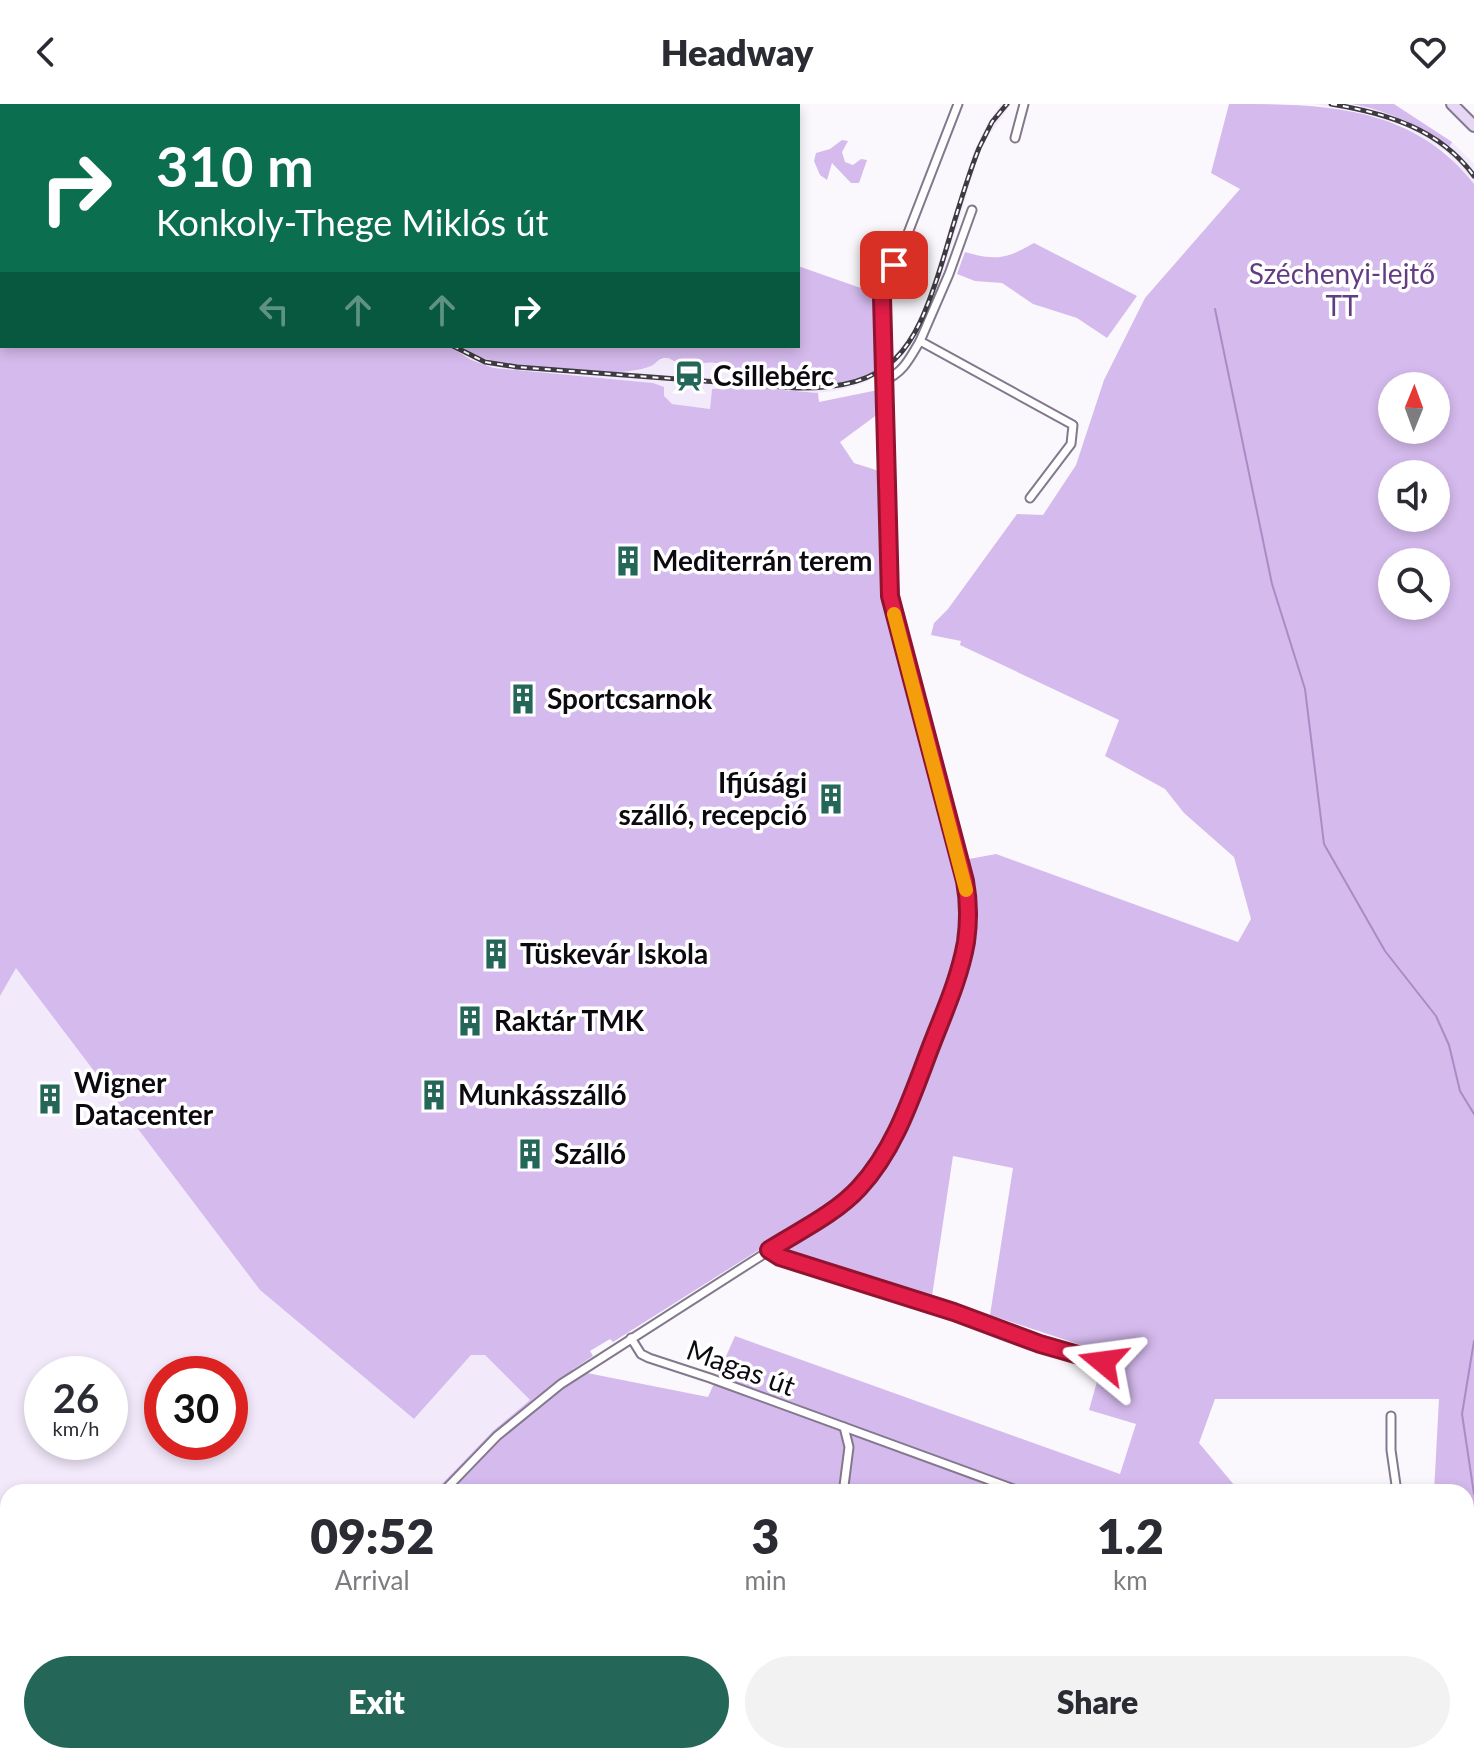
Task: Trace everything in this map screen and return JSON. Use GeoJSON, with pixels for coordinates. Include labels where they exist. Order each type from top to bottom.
{"type":"FeatureCollection","features":[{"type":"Feature","properties":{"kind":"street"},"geometry":{"type":"LineString","coordinates":[[451,1484],[497,1436],[573,1376],[842,1203],[858,1189],[881,1160],[898,1130],[949,1000],[966,939],[968,899],[890,596],[883,293],[958,104]]}},
{"type":"Feature","properties":{"kind":"street"},"geometry":{"type":"LineString","coordinates":[[1015,138],[1024,104]]}},
{"type":"Feature","properties":{"kind":"street"},"geometry":{"type":"LineString","coordinates":[[1452,104],[1474,126]]}},
{"type":"Feature","properties":{"kind":"street"},"geometry":{"type":"LineString","coordinates":[[884,380],[892,378],[903,368],[920,341],[972,210]]}},
{"type":"Feature","properties":{"kind":"street"},"geometry":{"type":"LineString","coordinates":[[920,341],[1073,425],[1071,444],[1030,498]]}},
{"type":"Feature","properties":{"kind":"street"},"geometry":{"type":"LineString","coordinates":[[769,1250],[780,1257],[1103,1362]]}},
{"type":"Feature","properties":{"kind":"street","name":"Magas út"},"geometry":{"type":"LineString","coordinates":[[631,1338],[641,1354],[649,1358],[1000,1484]]}},
{"type":"Feature","properties":{"kind":"street"},"geometry":{"type":"LineString","coordinates":[[1391,1416],[1391,1450],[1396,1484]]}},
{"type":"Feature","properties":{"kind":"street"},"geometry":{"type":"LineString","coordinates":[[844,1427],[848,1442],[844,1484]]}},
{"type":"Feature","properties":{"kind":"street"},"geometry":{"type":"LineString","coordinates":[[848,1442],[861,1433]]}},
{"type":"Feature","properties":{"kind":"shaded area"},"geometry":{"type":"Polygon","coordinates":[[[1001,104],[1011,104],[981,147],[935,299],[924,324],[903,355],[888,369],[864,383],[818,393],[749,387],[712,389],[710,409],[672,404],[666,400],[660,387],[653,383],[494,368],[471,360],[452,348],[462,348],[481,358],[517,365],[614,372],[668,358],[678,365],[705,361],[734,371],[810,387],[856,380],[893,357],[914,330],[925,306],[974,151],[1001,104]]]}},
{"type":"Feature","properties":{"kind":"shaded area"},"geometry":{"type":"Polygon","coordinates":[[[1314,104],[1351,104],[1383,111],[1426,131],[1449,146],[1452,142],[1474,164],[1474,184],[1446,152],[1406,127],[1370,115],[1314,104]]]}},
{"type":"Feature","properties":{"kind":"shaded area"},"geometry":{"type":"Polygon","coordinates":[[[16,967],[260,1290],[414,1419],[471,1355],[485,1355],[531,1401],[493,1431],[442,1484],[0,1484],[0,996],[16,967]]]}},
{"type":"Feature","properties":{"kind":"green space","name":"Széchenyi-lejtő TT"},"geometry":{"type":"Polygon","coordinates":[[[1229,104],[1297,105],[1363,114],[1422,138],[1449,158],[1474,184],[1474,1484],[1434,1484],[1439,1399],[1215,1399],[1199,1443],[1233,1484],[442,1484],[493,1431],[530,1400],[485,1355],[471,1355],[414,1419],[260,1290],[16,968],[0,996],[0,348],[452,348],[471,360],[494,368],[653,383],[664,387],[664,396],[672,404],[710,409],[712,389],[749,387],[818,393],[819,402],[878,390],[878,414],[840,442],[854,463],[879,471],[883,603],[953,862],[996,854],[1238,942],[1251,919],[1234,857],[1184,813],[1165,789],[1105,756],[1119,720],[960,645],[961,641],[931,635],[934,623],[948,609],[1017,514],[1043,515],[1076,465],[1104,380],[1145,298],[1240,189],[1211,173],[1229,104]],[[953,1156],[932,1296],[765,1246],[613,1342],[610,1339],[590,1351],[593,1356],[572,1370],[708,1397],[735,1336],[1120,1474],[1136,1424],[1089,1410],[1105,1353],[990,1315],[1013,1168],[953,1156]]]}},
{"type":"Feature","properties":{"kind":"green space"},"geometry":{"type":"Polygon","coordinates":[[[1351,104],[1394,104],[1452,142],[1449,147],[1402,120],[1351,104]]]}},
{"type":"Feature","properties":{"kind":"green space"},"geometry":{"type":"Polygon","coordinates":[[[842,140],[848,141],[842,152],[845,162],[853,165],[861,159],[867,160],[859,183],[851,183],[832,163],[827,180],[820,175],[814,161],[816,153],[830,149],[842,140]]]}},
{"type":"Feature","properties":{"kind":"green space"},"geometry":{"type":"Polygon","coordinates":[[[1034,243],[1137,296],[1107,338],[1077,318],[1033,304],[1002,283],[975,281],[957,274],[965,252],[1001,257],[1034,243]]]}},
{"type":"Feature","properties":{"kind":"green space"},"geometry":{"type":"Polygon","coordinates":[[[800,267],[875,293],[879,368],[840,384],[779,381],[715,363],[683,365],[667,358],[633,370],[598,372],[513,365],[462,348],[800,348],[800,267]]]}},
{"type":"Feature","properties":{"kind":"waterway"},"geometry":{"type":"LineString","coordinates":[[1215,309],[1272,584],[1305,689],[1324,844],[1385,951],[1436,1016],[1449,1045],[1460,1091],[1474,1114]]}},
{"type":"Feature","properties":{"kind":"waterway"},"geometry":{"type":"LineString","coordinates":[[1472,1484],[1462,1414],[1474,1341]]}},
{"type":"Feature","properties":{"kind":"railway"},"geometry":{"type":"LineString","coordinates":[[457,348],[485,362],[517,367],[796,388],[829,387],[877,372],[895,359],[921,321],[979,148],[992,122],[1007,104]]}},
{"type":"Feature","properties":{"kind":"railway"},"geometry":{"type":"LineString","coordinates":[[1331,104],[1391,118],[1428,135],[1445,146],[1474,176]]}},
{"type":"Feature","properties":{"kind":"slow traffic"},"geometry":{"type":"LineString","coordinates":[[894,614],[966,890]]}},
{"type":"Feature","properties":{"kind":"place","name":"Csillebérc"},"geometry":{"type":"Point","coordinates":[689,376]}},
{"type":"Feature","properties":{"kind":"place","name":"Mediterrán terem"},"geometry":{"type":"Point","coordinates":[628,561]}},
{"type":"Feature","properties":{"kind":"place","name":"Sportcsarnok"},"geometry":{"type":"Point","coordinates":[523,699]}},
{"type":"Feature","properties":{"kind":"place","name":"Ifjúsági szálló, recepció"},"geometry":{"type":"Point","coordinates":[831,799]}},
{"type":"Feature","properties":{"kind":"place","name":"Tüskevár Iskola"},"geometry":{"type":"Point","coordinates":[496,954]}},
{"type":"Feature","properties":{"kind":"place","name":"Raktár TMK"},"geometry":{"type":"Point","coordinates":[470,1021]}},
{"type":"Feature","properties":{"kind":"place","name":"Munkásszálló"},"geometry":{"type":"Point","coordinates":[434,1095]}},
{"type":"Feature","properties":{"kind":"place","name":"Wigner Datacenter"},"geometry":{"type":"Point","coordinates":[50,1099]}},
{"type":"Feature","properties":{"kind":"place","name":"Szálló"},"geometry":{"type":"Point","coordinates":[530,1154]}},
{"type":"Feature","properties":{"kind":"route"},"geometry":{"type":"LineString","coordinates":[[894,265],[882,297],[890,596],[965,881],[968,899],[966,939],[949,1000],[898,1130],[881,1160],[858,1189],[842,1203],[769,1250],[780,1257],[1103,1362]]}}]}
